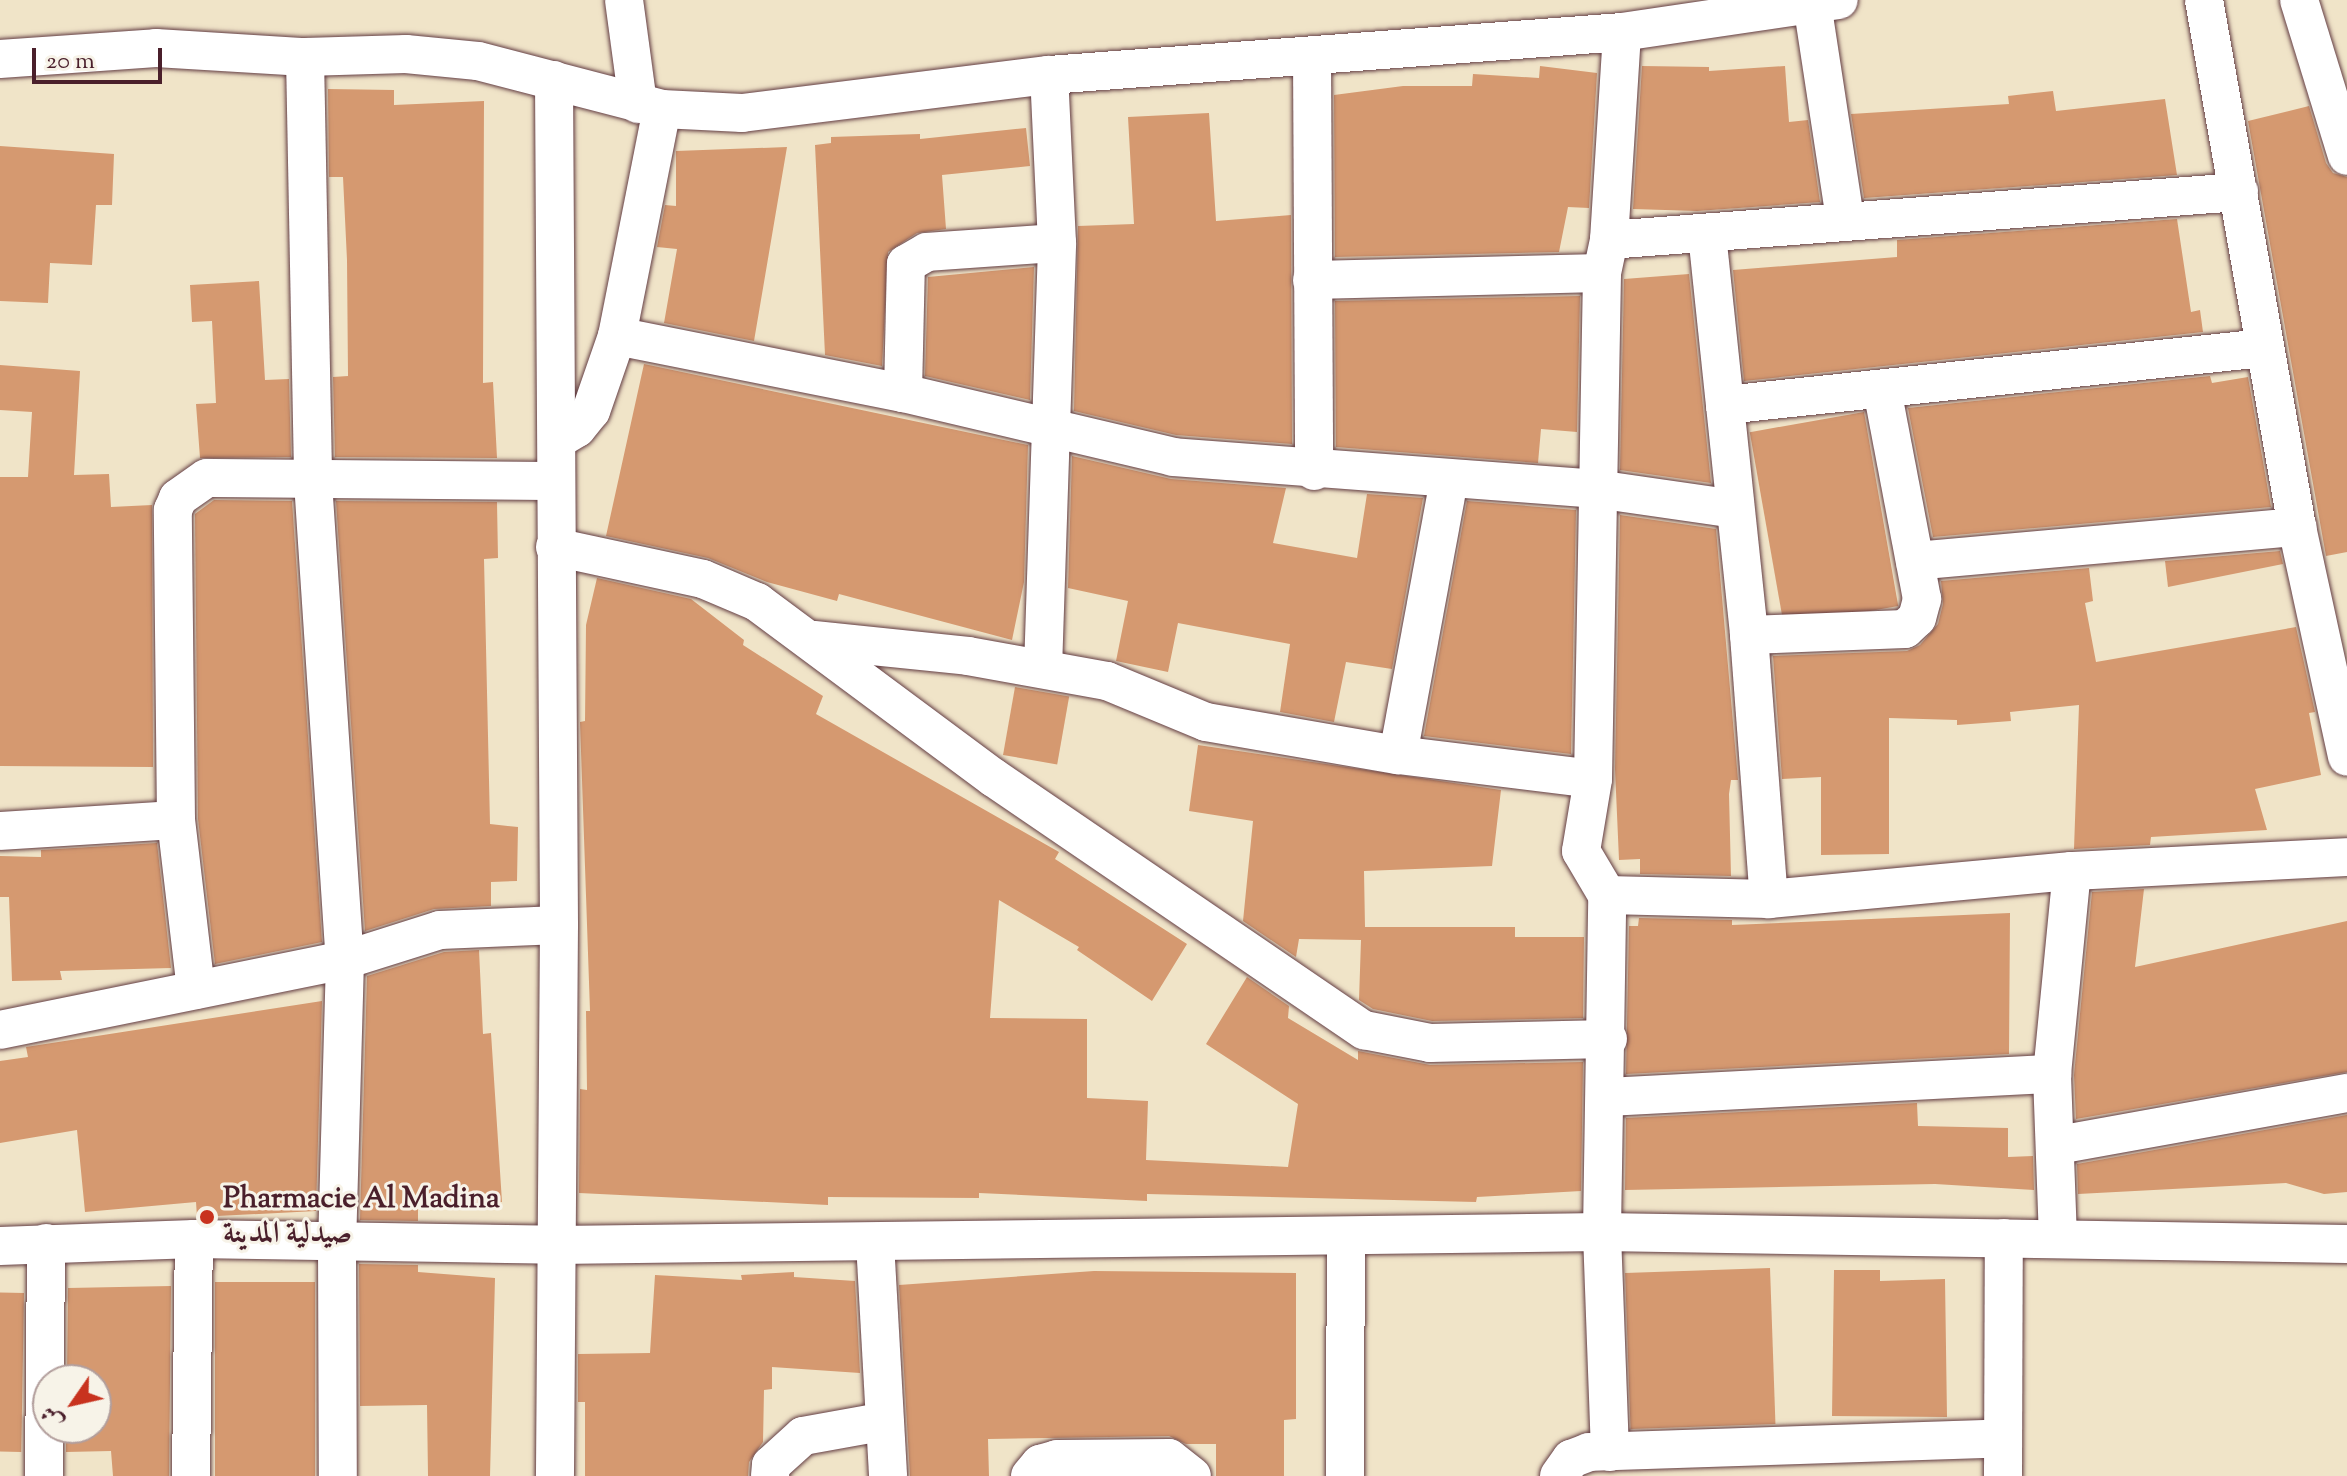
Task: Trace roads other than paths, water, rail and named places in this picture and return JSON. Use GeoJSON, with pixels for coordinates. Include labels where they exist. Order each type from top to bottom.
{"type":"FeatureCollection","features":[{"type":"Feature","properties":{"kind":"street"},"geometry":{"type":"LineString","coordinates":[[557,440],[577,428],[591,411],[617,336],[650,106],[624,0]]}},
{"type":"Feature","properties":{"kind":"street"},"geometry":{"type":"LineString","coordinates":[[2204,0],[2297,527],[2330,610],[2347,757]]}},
{"type":"Feature","properties":{"kind":"street"},"geometry":{"type":"LineString","coordinates":[[2299,0],[2347,156]]}},
{"type":"Feature","properties":{"kind":"street"},"geometry":{"type":"LineString","coordinates":[[0,59],[156,48],[305,57],[406,54],[478,61],[650,106],[708,114],[782,110],[1049,75],[1622,32],[1825,1],[1845,219]]}},
{"type":"Feature","properties":{"kind":"street"},"geometry":{"type":"LineString","coordinates":[[1610,1452],[1602,1232],[1608,1039],[1607,895],[1581,851],[1593,779],[1596,489],[1606,256],[1622,32]]}},
{"type":"Feature","properties":{"kind":"street"},"geometry":{"type":"LineString","coordinates":[[1312,56],[1314,471]]}},
{"type":"Feature","properties":{"kind":"street"},"geometry":{"type":"LineString","coordinates":[[305,57],[313,482],[345,960],[337,1244],[338,1476]]}},
{"type":"Feature","properties":{"kind":"street"},"geometry":{"type":"LineString","coordinates":[[1043,669],[1054,432],[1057,243],[1049,75]]}},
{"type":"Feature","properties":{"kind":"street"},"geometry":{"type":"LineString","coordinates":[[554,80],[559,925],[555,1476]]}},
{"type":"Feature","properties":{"kind":"street"},"geometry":{"type":"LineString","coordinates":[[1312,280],[1606,256],[1707,234],[1845,219],[2239,192]]}},
{"type":"Feature","properties":{"kind":"street"},"geometry":{"type":"LineString","coordinates":[[1707,234],[1749,635],[1769,899]]}},
{"type":"Feature","properties":{"kind":"street"},"geometry":{"type":"LineString","coordinates":[[903,393],[906,264],[927,252],[1057,243]]}},
{"type":"Feature","properties":{"kind":"street"},"geometry":{"type":"LineString","coordinates":[[617,336],[903,393],[1054,432],[1173,457],[1314,471],[1596,489],[1734,509]]}},
{"type":"Feature","properties":{"kind":"street"},"geometry":{"type":"LineString","coordinates":[[1725,405],[2264,348]]}},
{"type":"Feature","properties":{"kind":"street"},"geometry":{"type":"LineString","coordinates":[[1749,635],[1905,629],[1917,618],[1922,599],[1882,389]]}},
{"type":"Feature","properties":{"kind":"street"},"geometry":{"type":"LineString","coordinates":[[196,990],[176,820],[173,510],[178,498],[207,478],[313,482],[556,481]]}},
{"type":"Feature","properties":{"kind":"street"},"geometry":{"type":"LineString","coordinates":[[1398,755],[1449,480]]}},
{"type":"Feature","properties":{"kind":"street"},"geometry":{"type":"LineString","coordinates":[[1915,561],[2297,527]]}},
{"type":"Feature","properties":{"kind":"street"},"geometry":{"type":"LineString","coordinates":[[555,547],[703,579],[757,602],[814,640],[994,778],[1364,1030],[1430,1043],[1608,1039]]}},
{"type":"Feature","properties":{"kind":"street"},"geometry":{"type":"LineString","coordinates":[[814,640],[968,656],[1107,681],[1206,722],[1398,755],[1593,779]]}},
{"type":"Feature","properties":{"kind":"street"},"geometry":{"type":"LineString","coordinates":[[0,831],[176,820]]}},
{"type":"Feature","properties":{"kind":"street"},"geometry":{"type":"LineString","coordinates":[[1607,895],[1769,899],[2072,871],[2347,857]]}},
{"type":"Feature","properties":{"kind":"street"},"geometry":{"type":"LineString","coordinates":[[2058,1239],[2058,1145],[2052,1074],[2072,871]]}},
{"type":"Feature","properties":{"kind":"street"},"geometry":{"type":"LineString","coordinates":[[0,1030],[345,960],[440,930],[559,925]]}},
{"type":"Feature","properties":{"kind":"street"},"geometry":{"type":"LineString","coordinates":[[1607,1097],[2052,1074]]}},
{"type":"Feature","properties":{"kind":"street"},"geometry":{"type":"LineString","coordinates":[[2058,1145],[2347,1093]]}},
{"type":"Feature","properties":{"kind":"street"},"geometry":{"type":"LineString","coordinates":[[0,1246],[194,1239],[337,1244],[556,1245],[1602,1232],[2347,1244]]}},
{"type":"Feature","properties":{"kind":"street"},"geometry":{"type":"LineString","coordinates":[[1345,1476],[1346,1236]]}},
{"type":"Feature","properties":{"kind":"street"},"geometry":{"type":"LineString","coordinates":[[2003,1476],[2004,1238]]}},
{"type":"Feature","properties":{"kind":"street"},"geometry":{"type":"LineString","coordinates":[[191,1476],[194,1239]]}},
{"type":"Feature","properties":{"kind":"street"},"geometry":{"type":"LineString","coordinates":[[875,1242],[881,1422],[888,1476]]}},
{"type":"Feature","properties":{"kind":"street"},"geometry":{"type":"LineString","coordinates":[[44,1476],[46,1243]]}},
{"type":"Feature","properties":{"kind":"street"},"geometry":{"type":"LineString","coordinates":[[770,1476],[771,1465],[803,1436],[881,1422]]}},
{"type":"Feature","properties":{"kind":"street"},"geometry":{"type":"LineString","coordinates":[[1559,1476],[1560,1468],[1579,1455],[1610,1452],[2003,1438]]}},
{"type":"Feature","properties":{"kind":"street"},"geometry":{"type":"LineString","coordinates":[[1030,1476],[1040,1464],[1057,1459],[1113,1458],[1169,1458],[1192,1476]]}},
{"type":"Feature","properties":{"kind":"place","name":"Pharmacie Al Madina صيدلية المدينة"},"geometry":{"type":"Point","coordinates":[207,1217]}}]}
